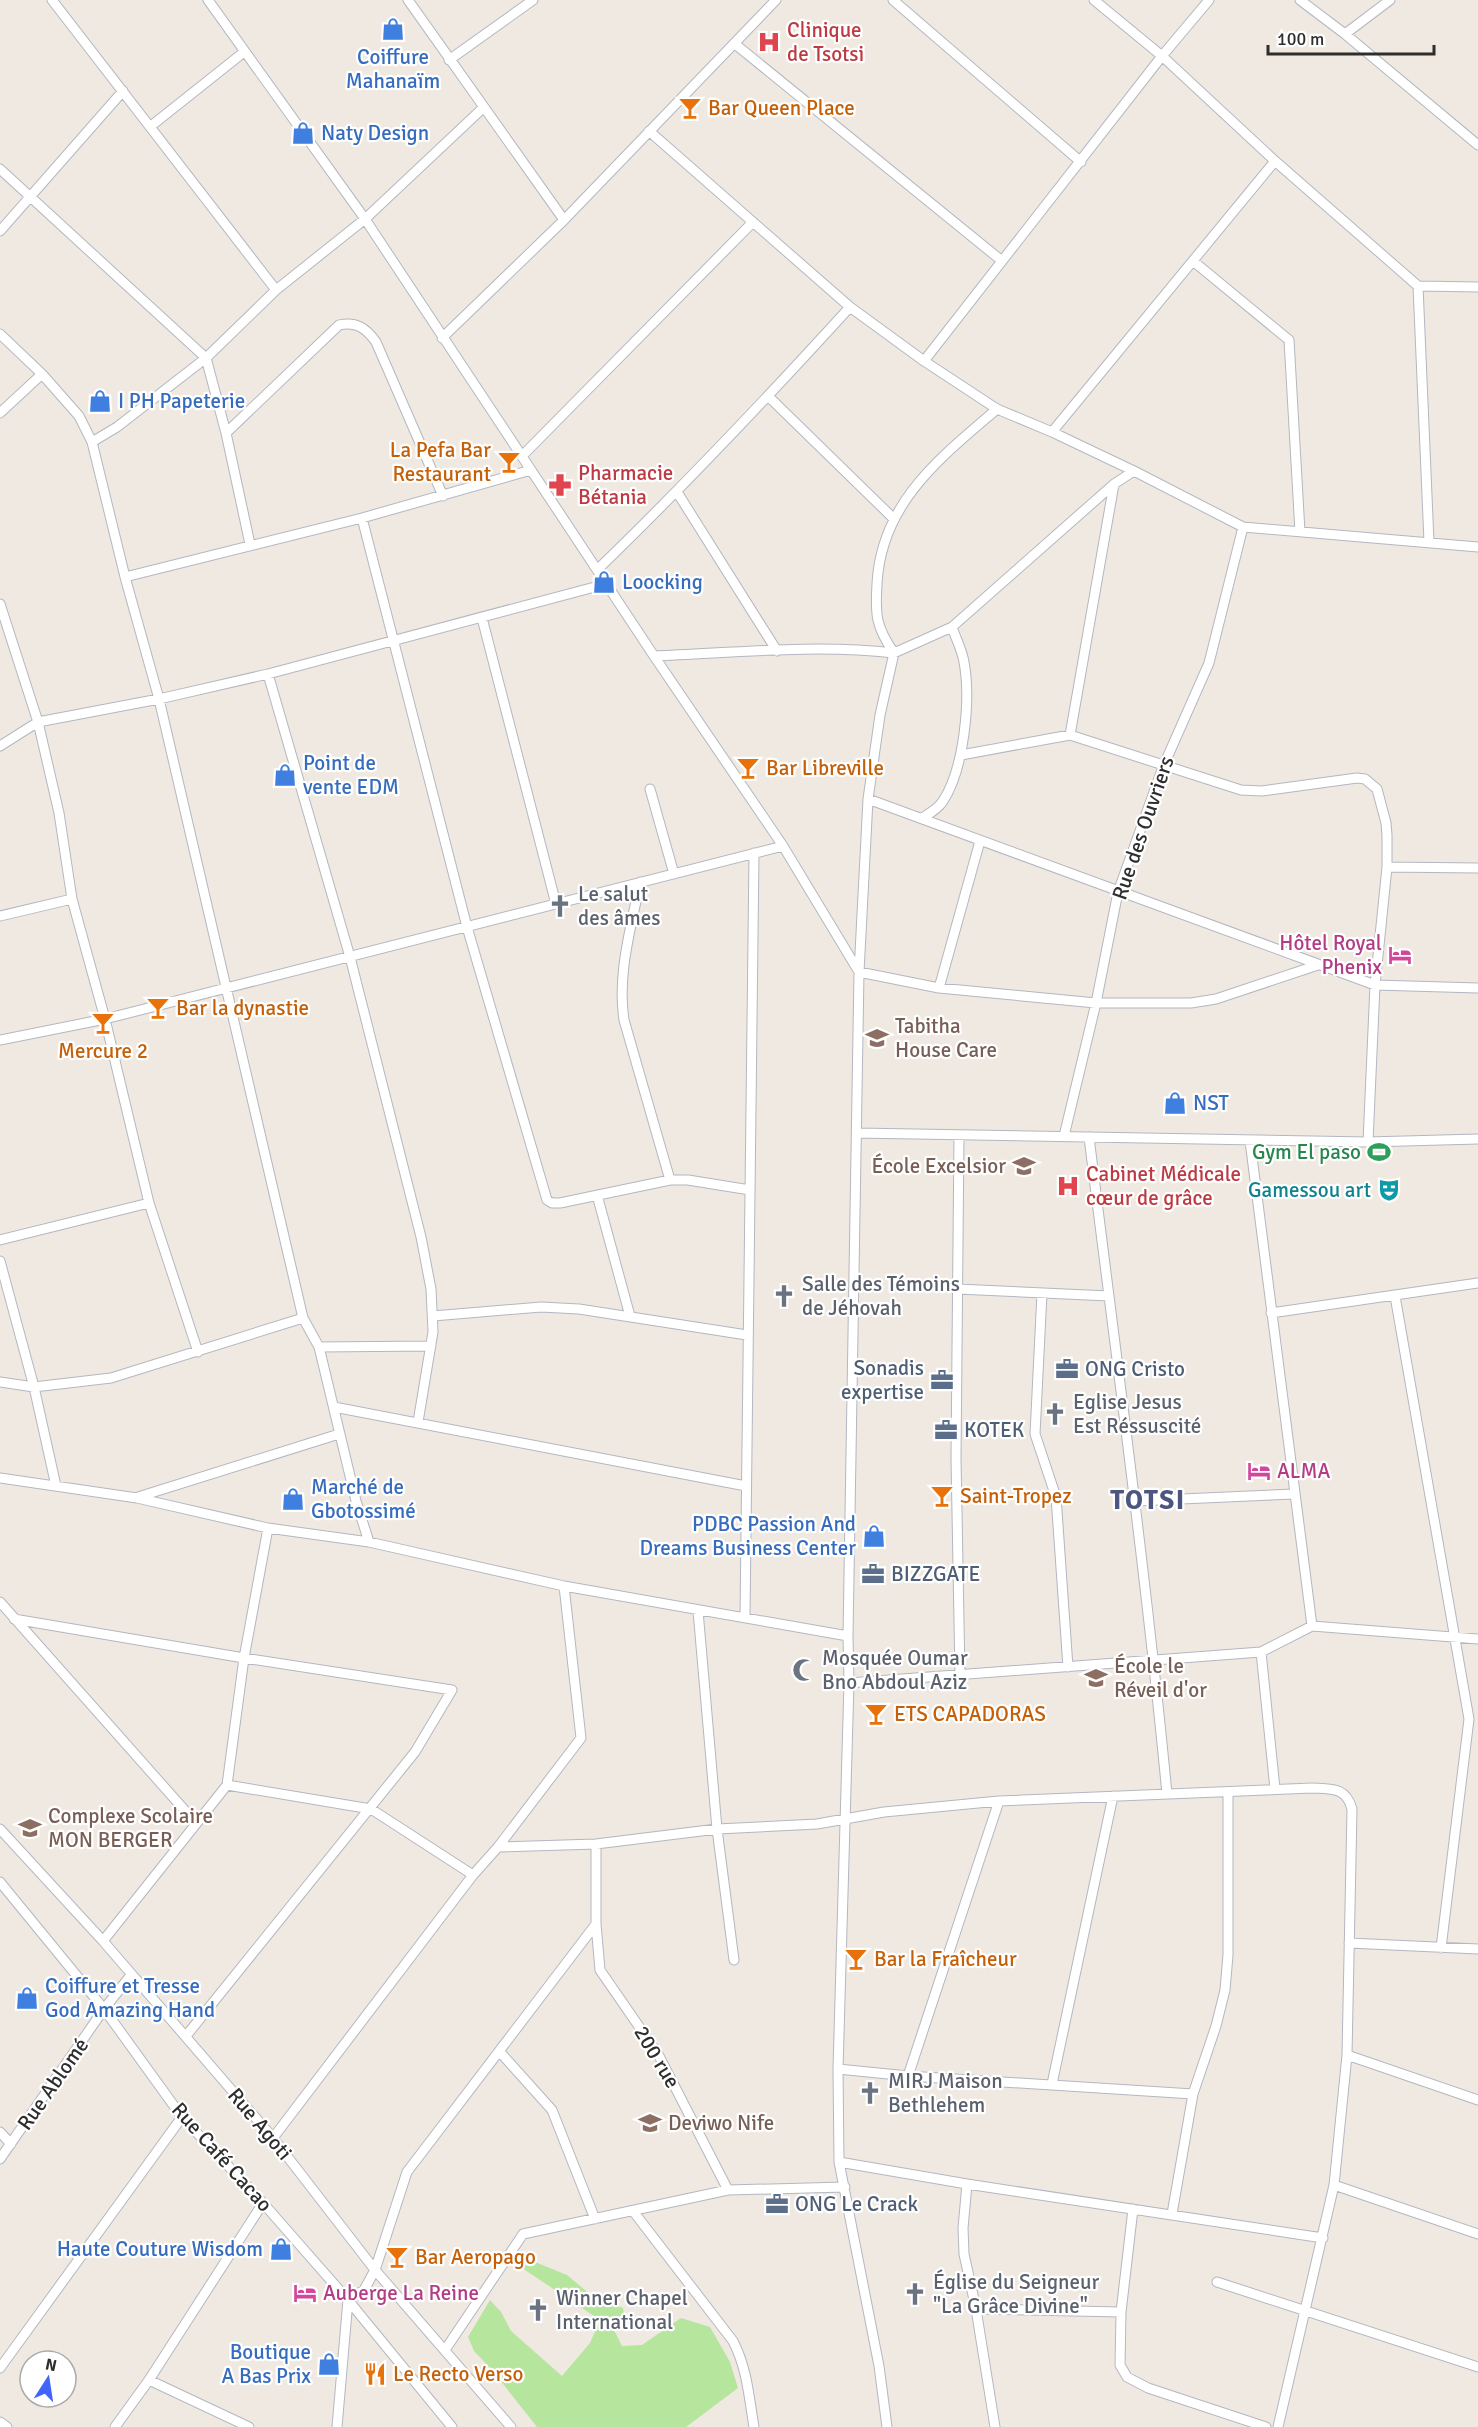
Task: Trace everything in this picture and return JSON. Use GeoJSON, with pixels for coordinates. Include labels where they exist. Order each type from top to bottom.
{"type":"FeatureCollection","features":[{"type":"Feature","properties":{"kind":"street"},"geometry":{"type":"LineString","coordinates":[[52,0],[276,290]]}},
{"type":"Feature","properties":{"kind":"street"},"geometry":{"type":"LineString","coordinates":[[208,0],[365,219],[442,338],[783,846],[859,972],[939,988],[1096,1003],[1205,1001],[1318,965]]}},
{"type":"Feature","properties":{"kind":"street"},"geometry":{"type":"LineString","coordinates":[[408,0],[564,220]]}},
{"type":"Feature","properties":{"kind":"street"},"geometry":{"type":"LineString","coordinates":[[449,60],[533,0]]}},
{"type":"Feature","properties":{"kind":"street"},"geometry":{"type":"LineString","coordinates":[[442,338],[564,220],[776,0]]}},
{"type":"Feature","properties":{"kind":"street"},"geometry":{"type":"LineString","coordinates":[[893,0],[1081,162]]}},
{"type":"Feature","properties":{"kind":"street"},"geometry":{"type":"LineString","coordinates":[[1094,0],[1162,56],[1275,160],[1418,286],[1478,287]]}},
{"type":"Feature","properties":{"kind":"street"},"geometry":{"type":"LineString","coordinates":[[924,361],[1162,56],[1209,0]]}},
{"type":"Feature","properties":{"kind":"street"},"geometry":{"type":"LineString","coordinates":[[1300,0],[1345,34],[1478,145]]}},
{"type":"Feature","properties":{"kind":"street"},"geometry":{"type":"LineString","coordinates":[[1345,34],[1390,0]]}},
{"type":"Feature","properties":{"kind":"street"},"geometry":{"type":"LineString","coordinates":[[735,44],[1002,261]]}},
{"type":"Feature","properties":{"kind":"street"},"geometry":{"type":"LineString","coordinates":[[151,126],[244,52]]}},
{"type":"Feature","properties":{"kind":"street"},"geometry":{"type":"LineString","coordinates":[[0,231],[123,91]]}},
{"type":"Feature","properties":{"kind":"street"},"geometry":{"type":"LineString","coordinates":[[92,442],[117,427],[206,358],[276,290],[365,219],[484,107]]}},
{"type":"Feature","properties":{"kind":"street"},"geometry":{"type":"LineString","coordinates":[[649,131],[850,307],[924,361],[997,409],[1134,471],[1243,527],[1478,547]]}},
{"type":"Feature","properties":{"kind":"street"},"geometry":{"type":"LineString","coordinates":[[1052,432],[1275,160]]}},
{"type":"Feature","properties":{"kind":"street"},"geometry":{"type":"LineString","coordinates":[[0,169],[206,358],[226,433],[250,544]]}},
{"type":"Feature","properties":{"kind":"street"},"geometry":{"type":"LineString","coordinates":[[522,456],[753,222]]}},
{"type":"Feature","properties":{"kind":"street"},"geometry":{"type":"LineString","coordinates":[[1193,261],[1289,340],[1300,532]]}},
{"type":"Feature","properties":{"kind":"street"},"geometry":{"type":"LineString","coordinates":[[1418,286],[1429,542]]}},
{"type":"Feature","properties":{"kind":"street"},"geometry":{"type":"LineString","coordinates":[[597,570],[769,397],[850,307]]}},
{"type":"Feature","properties":{"kind":"street"},"geometry":{"type":"LineString","coordinates":[[226,433],[339,325],[350,323],[360,326],[376,342],[443,496]]}},
{"type":"Feature","properties":{"kind":"street"},"geometry":{"type":"LineString","coordinates":[[0,334],[42,374],[79,416],[92,442],[125,577],[159,699],[303,1318],[319,1347],[356,1501],[369,1542]]}},
{"type":"Feature","properties":{"kind":"street"},"geometry":{"type":"LineString","coordinates":[[0,413],[42,374]]}},
{"type":"Feature","properties":{"kind":"street"},"geometry":{"type":"LineString","coordinates":[[769,397],[893,518]]}},
{"type":"Feature","properties":{"kind":"street"},"geometry":{"type":"LineString","coordinates":[[887,2427],[879,2366],[839,2162],[838,2069],[843,1820],[849,1683],[859,972],[868,799],[880,715],[894,653],[878,627],[876,606],[880,555],[893,518],[933,466],[997,409]]}},
{"type":"Feature","properties":{"kind":"street"},"geometry":{"type":"LineString","coordinates":[[125,577],[250,544],[362,518],[531,470]]}},
{"type":"Feature","properties":{"kind":"street"},"geometry":{"type":"LineString","coordinates":[[654,656],[777,651],[861,650],[894,653],[952,627],[1114,484],[1134,471]]}},
{"type":"Feature","properties":{"kind":"street"},"geometry":{"type":"LineString","coordinates":[[1070,735],[1114,484]]}},
{"type":"Feature","properties":{"kind":"street"},"geometry":{"type":"LineString","coordinates":[[677,492],[777,651]]}},
{"type":"Feature","properties":{"kind":"street"},"geometry":{"type":"LineString","coordinates":[[362,518],[467,927],[547,1200],[560,1203],[670,1180],[688,1180],[750,1190]]}},
{"type":"Feature","properties":{"kind":"street","name":"Rue des Ouvriers"},"geometry":{"type":"LineString","coordinates":[[1064,1136],[1096,1003],[1118,892],[1163,766],[1209,663],[1243,527]]}},
{"type":"Feature","properties":{"kind":"street"},"geometry":{"type":"LineString","coordinates":[[0,746],[38,722],[159,699],[268,674],[606,584]]}},
{"type":"Feature","properties":{"kind":"street"},"geometry":{"type":"LineString","coordinates":[[0,604],[38,722],[59,813],[72,899],[105,1019],[149,1203],[198,1352]]}},
{"type":"Feature","properties":{"kind":"street"},"geometry":{"type":"LineString","coordinates":[[482,618],[556,904]]}},
{"type":"Feature","properties":{"kind":"street"},"geometry":{"type":"LineString","coordinates":[[922,818],[937,809],[943,802],[952,785],[961,754],[966,682],[964,660],[952,627]]}},
{"type":"Feature","properties":{"kind":"street"},"geometry":{"type":"LineString","coordinates":[[268,674],[350,957],[421,1237],[431,1289],[433,1316],[431,1346],[418,1422]]}},
{"type":"Feature","properties":{"kind":"street"},"geometry":{"type":"LineString","coordinates":[[961,754],[1070,735],[1241,790],[1262,791],[1357,778],[1365,779],[1377,789],[1386,823],[1387,867],[1375,985],[1368,1142]]}},
{"type":"Feature","properties":{"kind":"street"},"geometry":{"type":"LineString","coordinates":[[650,789],[674,874]]}},
{"type":"Feature","properties":{"kind":"street"},"geometry":{"type":"LineString","coordinates":[[868,799],[1375,985],[1478,988]]}},
{"type":"Feature","properties":{"kind":"street"},"geometry":{"type":"LineString","coordinates":[[939,988],[980,841]]}},
{"type":"Feature","properties":{"kind":"street"},"geometry":{"type":"LineString","coordinates":[[0,1040],[105,1019],[783,846]]}},
{"type":"Feature","properties":{"kind":"street"},"geometry":{"type":"LineString","coordinates":[[745,1617],[754,854]]}},
{"type":"Feature","properties":{"kind":"street"},"geometry":{"type":"LineString","coordinates":[[1387,867],[1478,868]]}},
{"type":"Feature","properties":{"kind":"street"},"geometry":{"type":"LineString","coordinates":[[640,882],[623,969],[621,1002],[624,1020],[670,1180]]}},
{"type":"Feature","properties":{"kind":"street"},"geometry":{"type":"LineString","coordinates":[[0,916],[72,899]]}},
{"type":"Feature","properties":{"kind":"street"},"geometry":{"type":"LineString","coordinates":[[857,1133],[1250,1141],[1368,1142],[1478,1139]]}},
{"type":"Feature","properties":{"kind":"street"},"geometry":{"type":"LineString","coordinates":[[959,1135],[957,1289],[960,1676]]}},
{"type":"Feature","properties":{"kind":"street"},"geometry":{"type":"LineString","coordinates":[[1089,1137],[1136,1501],[1167,1794]]}},
{"type":"Feature","properties":{"kind":"street"},"geometry":{"type":"LineString","coordinates":[[1250,1141],[1312,1626]]}},
{"type":"Feature","properties":{"kind":"street"},"geometry":{"type":"LineString","coordinates":[[597,1195],[630,1316]]}},
{"type":"Feature","properties":{"kind":"street"},"geometry":{"type":"LineString","coordinates":[[0,1240],[149,1203]]}},
{"type":"Feature","properties":{"kind":"street"},"geometry":{"type":"LineString","coordinates":[[0,1261],[34,1387],[56,1486]]}},
{"type":"Feature","properties":{"kind":"street"},"geometry":{"type":"LineString","coordinates":[[1271,1313],[1478,1283]]}},
{"type":"Feature","properties":{"kind":"street"},"geometry":{"type":"LineString","coordinates":[[957,1289],[1109,1296]]}},
{"type":"Feature","properties":{"kind":"street"},"geometry":{"type":"LineString","coordinates":[[1042,1293],[1035,1434],[1056,1497],[1068,1667]]}},
{"type":"Feature","properties":{"kind":"street"},"geometry":{"type":"LineString","coordinates":[[1395,1296],[1469,1728],[1441,1948]]}},
{"type":"Feature","properties":{"kind":"street"},"geometry":{"type":"LineString","coordinates":[[433,1316],[541,1307],[579,1309],[747,1335]]}},
{"type":"Feature","properties":{"kind":"street"},"geometry":{"type":"LineString","coordinates":[[0,1382],[34,1387],[111,1378],[303,1318]]}},
{"type":"Feature","properties":{"kind":"street"},"geometry":{"type":"LineString","coordinates":[[319,1347],[431,1346]]}},
{"type":"Feature","properties":{"kind":"street"},"geometry":{"type":"LineString","coordinates":[[333,1407],[746,1486]]}},
{"type":"Feature","properties":{"kind":"street"},"geometry":{"type":"LineString","coordinates":[[136,1498],[339,1434]]}},
{"type":"Feature","properties":{"kind":"street"},"geometry":{"type":"LineString","coordinates":[[0,1478],[136,1498],[268,1528],[369,1542],[564,1586],[848,1636]]}},
{"type":"Feature","properties":{"kind":"street"},"geometry":{"type":"LineString","coordinates":[[1136,1501],[1294,1494]]}},
{"type":"Feature","properties":{"kind":"street"},"geometry":{"type":"LineString","coordinates":[[103,1941],[227,1785],[244,1658],[268,1528]]}},
{"type":"Feature","properties":{"kind":"street"},"geometry":{"type":"LineString","coordinates":[[273,2138],[473,1875],[498,1847],[581,1738],[564,1586]]}},
{"type":"Feature","properties":{"kind":"street"},"geometry":{"type":"LineString","coordinates":[[0,1602],[196,1824]]}},
{"type":"Feature","properties":{"kind":"street"},"geometry":{"type":"LineString","coordinates":[[698,1611],[717,1830],[734,1960]]}},
{"type":"Feature","properties":{"kind":"street"},"geometry":{"type":"LineString","coordinates":[[14,1619],[452,1690],[415,1752],[186,2036]]}},
{"type":"Feature","properties":{"kind":"street"},"geometry":{"type":"LineString","coordinates":[[849,1683],[1261,1653],[1312,1626],[1478,1639]]}},
{"type":"Feature","properties":{"kind":"street"},"geometry":{"type":"LineString","coordinates":[[1261,1653],[1275,1789]]}},
{"type":"Feature","properties":{"kind":"street"},"geometry":{"type":"LineString","coordinates":[[227,1785],[371,1809],[473,1875]]}},
{"type":"Feature","properties":{"kind":"street"},"geometry":{"type":"LineString","coordinates":[[498,1847],[596,1844],[717,1830],[817,1824],[884,1812],[999,1801],[1275,1789],[1334,1789],[1344,1794],[1352,1809],[1347,2055],[1334,2186],[1278,2427]]}},
{"type":"Feature","properties":{"kind":"street"},"geometry":{"type":"LineString","coordinates":[[1172,2214],[1193,2094],[1216,2026],[1225,1990],[1228,1955],[1228,1792]]}},
{"type":"Feature","properties":{"kind":"street"},"geometry":{"type":"LineString","coordinates":[[1052,2084],[1113,1796]]}},
{"type":"Feature","properties":{"kind":"street"},"geometry":{"type":"LineString","coordinates":[[908,2076],[999,1801]]}},
{"type":"Feature","properties":{"kind":"street","name":"Rue Agoti"},"geometry":{"type":"LineString","coordinates":[[0,1829],[186,2036],[273,2138],[375,2270],[511,2427]]}},
{"type":"Feature","properties":{"kind":"street","name":"200 rue"},"geometry":{"type":"LineString","coordinates":[[596,1844],[596,1924],[600,1970],[658,2054],[728,2190]]}},
{"type":"Feature","properties":{"kind":"street","name":"Rue Café Cacao"},"geometry":{"type":"LineString","coordinates":[[0,1882],[104,2009],[182,2117],[263,2203],[348,2300],[452,2427]]}},
{"type":"Feature","properties":{"kind":"street"},"geometry":{"type":"LineString","coordinates":[[337,2427],[348,2300],[364,2290],[375,2270],[407,2172],[596,1924]]}},
{"type":"Feature","properties":{"kind":"street"},"geometry":{"type":"LineString","coordinates":[[1349,1943],[1478,1949]]}},
{"type":"Feature","properties":{"kind":"street","name":"Rue Ablomé"},"geometry":{"type":"LineString","coordinates":[[0,2159],[104,2009],[131,1975]]}},
{"type":"Feature","properties":{"kind":"street"},"geometry":{"type":"LineString","coordinates":[[500,2052],[552,2110],[595,2219]]}},
{"type":"Feature","properties":{"kind":"street"},"geometry":{"type":"LineString","coordinates":[[1347,2055],[1478,2100]]}},
{"type":"Feature","properties":{"kind":"street"},"geometry":{"type":"LineString","coordinates":[[838,2069],[908,2076],[1193,2094]]}},
{"type":"Feature","properties":{"kind":"street"},"geometry":{"type":"LineString","coordinates":[[0,2368],[182,2117]]}},
{"type":"Feature","properties":{"kind":"street"},"geometry":{"type":"LineString","coordinates":[[0,2132],[11,2144]]}},
{"type":"Feature","properties":{"kind":"street"},"geometry":{"type":"LineString","coordinates":[[839,2162],[967,2184],[1323,2238]]}},
{"type":"Feature","properties":{"kind":"street"},"geometry":{"type":"LineString","coordinates":[[967,2184],[963,2228],[964,2254],[976,2309],[995,2427]]}},
{"type":"Feature","properties":{"kind":"street"},"geometry":{"type":"LineString","coordinates":[[1334,2186],[1478,2234]]}},
{"type":"Feature","properties":{"kind":"street"},"geometry":{"type":"LineString","coordinates":[[446,2350],[523,2234],[728,2190],[845,2187]]}},
{"type":"Feature","properties":{"kind":"street"},"geometry":{"type":"LineString","coordinates":[[115,2427],[149,2380],[263,2203]]}},
{"type":"Feature","properties":{"kind":"street"},"geometry":{"type":"LineString","coordinates":[[1133,2209],[1121,2312],[1120,2365],[1127,2377],[1148,2388],[1266,2427]]}},
{"type":"Feature","properties":{"kind":"street"},"geometry":{"type":"LineString","coordinates":[[633,2211],[733,2341],[741,2356],[746,2375],[754,2427]]}},
{"type":"Feature","properties":{"kind":"street"},"geometry":{"type":"LineString","coordinates":[[1217,2282],[1478,2367]]}},
{"type":"Feature","properties":{"kind":"street"},"geometry":{"type":"LineString","coordinates":[[976,2309],[1121,2312]]}},
{"type":"Feature","properties":{"kind":"street"},"geometry":{"type":"LineString","coordinates":[[149,2380],[249,2427]]}},
{"type":"Feature","properties":{"kind":"street"},"geometry":{"type":"LineString","coordinates":[[0,2422],[7,2427]]}},
{"type":"Feature","properties":{"kind":"green space"},"geometry":{"type":"Polygon","coordinates":[[[530,2260],[567,2275],[592,2296],[623,2308],[625,2321],[614,2330],[622,2346],[642,2345],[681,2318],[710,2327],[730,2362],[738,2388],[686,2427],[537,2427],[474,2351],[468,2337],[490,2300],[501,2312],[511,2331],[562,2376],[590,2343],[600,2320],[519,2266],[530,2260]]]}},
{"type":"Feature","properties":{"kind":"place","name":"Coiffure Mahanaïm"},"geometry":{"type":"Point","coordinates":[393,29]}},
{"type":"Feature","properties":{"kind":"place","name":"Clinique de Tsotsi"},"geometry":{"type":"Point","coordinates":[769,42]}},
{"type":"Feature","properties":{"kind":"place","name":"Bar Queen Place"},"geometry":{"type":"Point","coordinates":[690,108]}},
{"type":"Feature","properties":{"kind":"place","name":"Naty Design"},"geometry":{"type":"Point","coordinates":[303,133]}},
{"type":"Feature","properties":{"kind":"place","name":"I PH Papeterie"},"geometry":{"type":"Point","coordinates":[100,401]}},
{"type":"Feature","properties":{"kind":"place","name":"La Pefa Bar Restaurant"},"geometry":{"type":"Point","coordinates":[509,462]}},
{"type":"Feature","properties":{"kind":"place","name":"Pharmacie Bétania"},"geometry":{"type":"Point","coordinates":[560,485]}},
{"type":"Feature","properties":{"kind":"place","name":"Loocking"},"geometry":{"type":"Point","coordinates":[604,582]}},
{"type":"Feature","properties":{"kind":"place","name":"Bar Libreville"},"geometry":{"type":"Point","coordinates":[748,768]}},
{"type":"Feature","properties":{"kind":"place","name":"Point de vente EDM"},"geometry":{"type":"Point","coordinates":[285,775]}},
{"type":"Feature","properties":{"kind":"place","name":"Le salut des âmes"},"geometry":{"type":"Point","coordinates":[560,906]}},
{"type":"Feature","properties":{"kind":"place","name":"Hôtel Royal Phenix"},"geometry":{"type":"Point","coordinates":[1400,955]}},
{"type":"Feature","properties":{"kind":"place","name":"Bar la dynastie"},"geometry":{"type":"Point","coordinates":[158,1008]}},
{"type":"Feature","properties":{"kind":"place","name":"Mercure 2"},"geometry":{"type":"Point","coordinates":[103,1023]}},
{"type":"Feature","properties":{"kind":"place","name":"Tabitha House Care"},"geometry":{"type":"Point","coordinates":[877,1038]}},
{"type":"Feature","properties":{"kind":"place","name":"NST"},"geometry":{"type":"Point","coordinates":[1175,1103]}},
{"type":"Feature","properties":{"kind":"place","name":"Gym El paso"},"geometry":{"type":"Point","coordinates":[1379,1152]}},
{"type":"Feature","properties":{"kind":"place","name":"École Excelsior"},"geometry":{"type":"Point","coordinates":[1024,1166]}},
{"type":"Feature","properties":{"kind":"place","name":"Cabinet Médicale cœur de grâce"},"geometry":{"type":"Point","coordinates":[1068,1186]}},
{"type":"Feature","properties":{"kind":"place","name":"Gamessou art"},"geometry":{"type":"Point","coordinates":[1389,1190]}},
{"type":"Feature","properties":{"kind":"place","name":"Salle des Témoins de Jéhovah"},"geometry":{"type":"Point","coordinates":[784,1296]}},
{"type":"Feature","properties":{"kind":"place","name":"ONG Cristo"},"geometry":{"type":"Point","coordinates":[1067,1369]}},
{"type":"Feature","properties":{"kind":"place","name":"Sonadis expertise"},"geometry":{"type":"Point","coordinates":[942,1380]}},
{"type":"Feature","properties":{"kind":"place","name":"Eglise Jesus Est Réssuscité"},"geometry":{"type":"Point","coordinates":[1055,1414]}},
{"type":"Feature","properties":{"kind":"place","name":"KOTEK"},"geometry":{"type":"Point","coordinates":[946,1430]}},
{"type":"Feature","properties":{"kind":"place","name":"ALMA"},"geometry":{"type":"Point","coordinates":[1259,1471]}},
{"type":"Feature","properties":{"kind":"place","name":"Saint-Tropez"},"geometry":{"type":"Point","coordinates":[942,1496]}},
{"type":"Feature","properties":{"kind":"place","name":"Marché de Gbotossimé"},"geometry":{"type":"Point","coordinates":[293,1499]}},
{"type":"Feature","properties":{"kind":"place","name":"PDBC Passion And Dreams Business Center"},"geometry":{"type":"Point","coordinates":[874,1536]}},
{"type":"Feature","properties":{"kind":"place","name":"BIZZGATE"},"geometry":{"type":"Point","coordinates":[873,1574]}},
{"type":"Feature","properties":{"kind":"place","name":"Mosquée Oumar Bno Abdoul Aziz"},"geometry":{"type":"Point","coordinates":[804,1670]}},
{"type":"Feature","properties":{"kind":"place","name":"École le Réveil d'or"},"geometry":{"type":"Point","coordinates":[1096,1678]}},
{"type":"Feature","properties":{"kind":"place","name":"ETS CAPADORAS"},"geometry":{"type":"Point","coordinates":[876,1714]}},
{"type":"Feature","properties":{"kind":"place","name":"Complexe Scolaire MON BERGER"},"geometry":{"type":"Point","coordinates":[30,1828]}},
{"type":"Feature","properties":{"kind":"place","name":"Bar la Fraîcheur"},"geometry":{"type":"Point","coordinates":[856,1959]}},
{"type":"Feature","properties":{"kind":"place","name":"Coiffure et Tresse God Amazing Hand"},"geometry":{"type":"Point","coordinates":[27,1998]}},
{"type":"Feature","properties":{"kind":"place","name":"MIRJ Maison Bethlehem"},"geometry":{"type":"Point","coordinates":[870,2093]}},
{"type":"Feature","properties":{"kind":"place","name":"Deviwo Nife"},"geometry":{"type":"Point","coordinates":[650,2123]}},
{"type":"Feature","properties":{"kind":"place","name":"ONG Le Crack"},"geometry":{"type":"Point","coordinates":[777,2204]}},
{"type":"Feature","properties":{"kind":"place","name":"Haute Couture Wisdom"},"geometry":{"type":"Point","coordinates":[281,2249]}},
{"type":"Feature","properties":{"kind":"place","name":"Bar Aeropago"},"geometry":{"type":"Point","coordinates":[397,2257]}},
{"type":"Feature","properties":{"kind":"place","name":"Auberge La Reine"},"geometry":{"type":"Point","coordinates":[305,2293]}},
{"type":"Feature","properties":{"kind":"place","name":"Église du Seigneur \"La Grâce Divine\""},"geometry":{"type":"Point","coordinates":[915,2294]}},
{"type":"Feature","properties":{"kind":"place","name":"Winner Chapel International"},"geometry":{"type":"Point","coordinates":[538,2310]}},
{"type":"Feature","properties":{"kind":"place","name":"Boutique A Bas Prix"},"geometry":{"type":"Point","coordinates":[329,2364]}},
{"type":"Feature","properties":{"kind":"place","name":"Le Recto Verso"},"geometry":{"type":"Point","coordinates":[375,2374]}},
{"type":"Feature","properties":{"kind":"district","name":"TOTSI"},"geometry":{"type":"Point","coordinates":[1148,1500]}}]}
